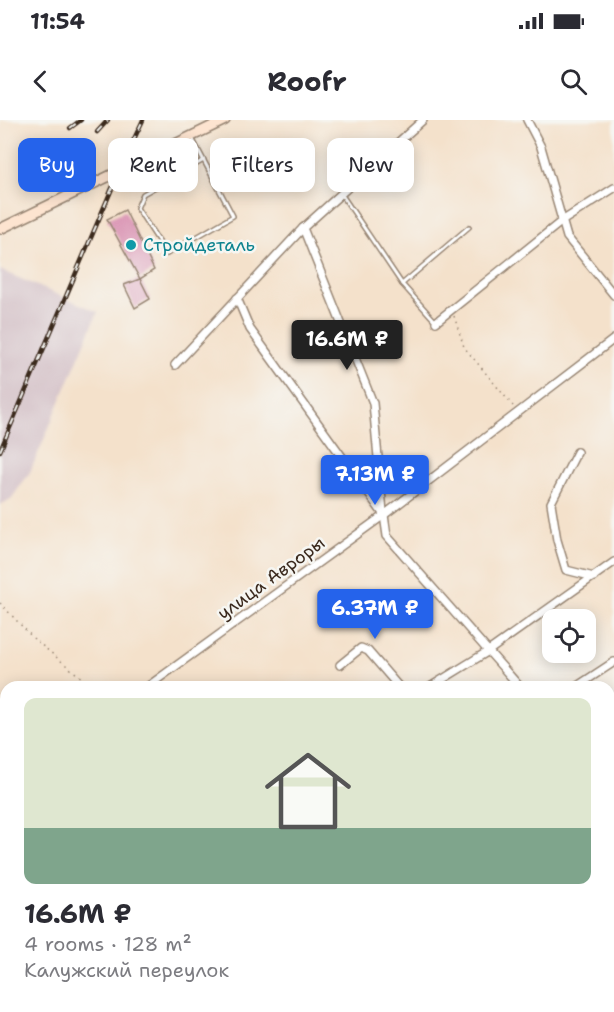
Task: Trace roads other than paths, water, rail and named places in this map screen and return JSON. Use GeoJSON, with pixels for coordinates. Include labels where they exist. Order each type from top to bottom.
{"type":"FeatureCollection","features":[{"type":"Feature","properties":{"kind":"main road"},"geometry":{"type":"LineString","coordinates":[[0,229],[225,120]]}},
{"type":"Feature","properties":{"kind":"street"},"geometry":{"type":"LineString","coordinates":[[175,365],[303,228],[423,120]]}},
{"type":"Feature","properties":{"kind":"street"},"geometry":{"type":"LineString","coordinates":[[527,120],[541,147],[567,237],[614,295]]}},
{"type":"Feature","properties":{"kind":"street"},"geometry":{"type":"LineString","coordinates":[[436,322],[562,221],[614,188]]}},
{"type":"Feature","properties":{"kind":"street"},"geometry":{"type":"LineString","coordinates":[[303,228],[373,403],[387,536],[514,681]]}},
{"type":"Feature","properties":{"kind":"street"},"geometry":{"type":"LineString","coordinates":[[237,298],[250,329],[384,514]]}},
{"type":"Feature","properties":{"kind":"street","name":"улица Авроры"},"geometry":{"type":"LineString","coordinates":[[155,681],[384,514],[614,339]]}},
{"type":"Feature","properties":{"kind":"street"},"geometry":{"type":"LineString","coordinates":[[576,452],[551,503],[557,540],[566,570],[594,577]]}},
{"type":"Feature","properties":{"kind":"street"},"geometry":{"type":"LineString","coordinates":[[440,681],[487,652],[614,562]]}},
{"type":"Feature","properties":{"kind":"street"},"geometry":{"type":"LineString","coordinates":[[340,665],[361,648],[368,651],[394,681]]}},
{"type":"Feature","properties":{"kind":"street"},"geometry":{"type":"LineString","coordinates":[[585,681],[614,662]]}},
{"type":"Feature","properties":{"kind":"lane"},"geometry":{"type":"LineString","coordinates":[[191,136],[204,160],[233,216],[167,254],[137,208],[143,194],[204,160]]}},
{"type":"Feature","properties":{"kind":"lane"},"geometry":{"type":"LineString","coordinates":[[341,194],[402,284],[436,322]]}},
{"type":"Feature","properties":{"kind":"lane"},"geometry":{"type":"LineString","coordinates":[[402,284],[469,227]]}},
{"type":"Feature","properties":{"kind":"railway"},"geometry":{"type":"LineString","coordinates":[[70,128],[81,120]]}},
{"type":"Feature","properties":{"kind":"railway"},"geometry":{"type":"LineString","coordinates":[[97,132],[108,120]]}},
{"type":"Feature","properties":{"kind":"railway"},"geometry":{"type":"LineString","coordinates":[[0,451],[143,120]]}},
{"type":"Feature","properties":{"kind":"place","name":"Стройдеталь"},"geometry":{"type":"Point","coordinates":[131,245]}}]}
